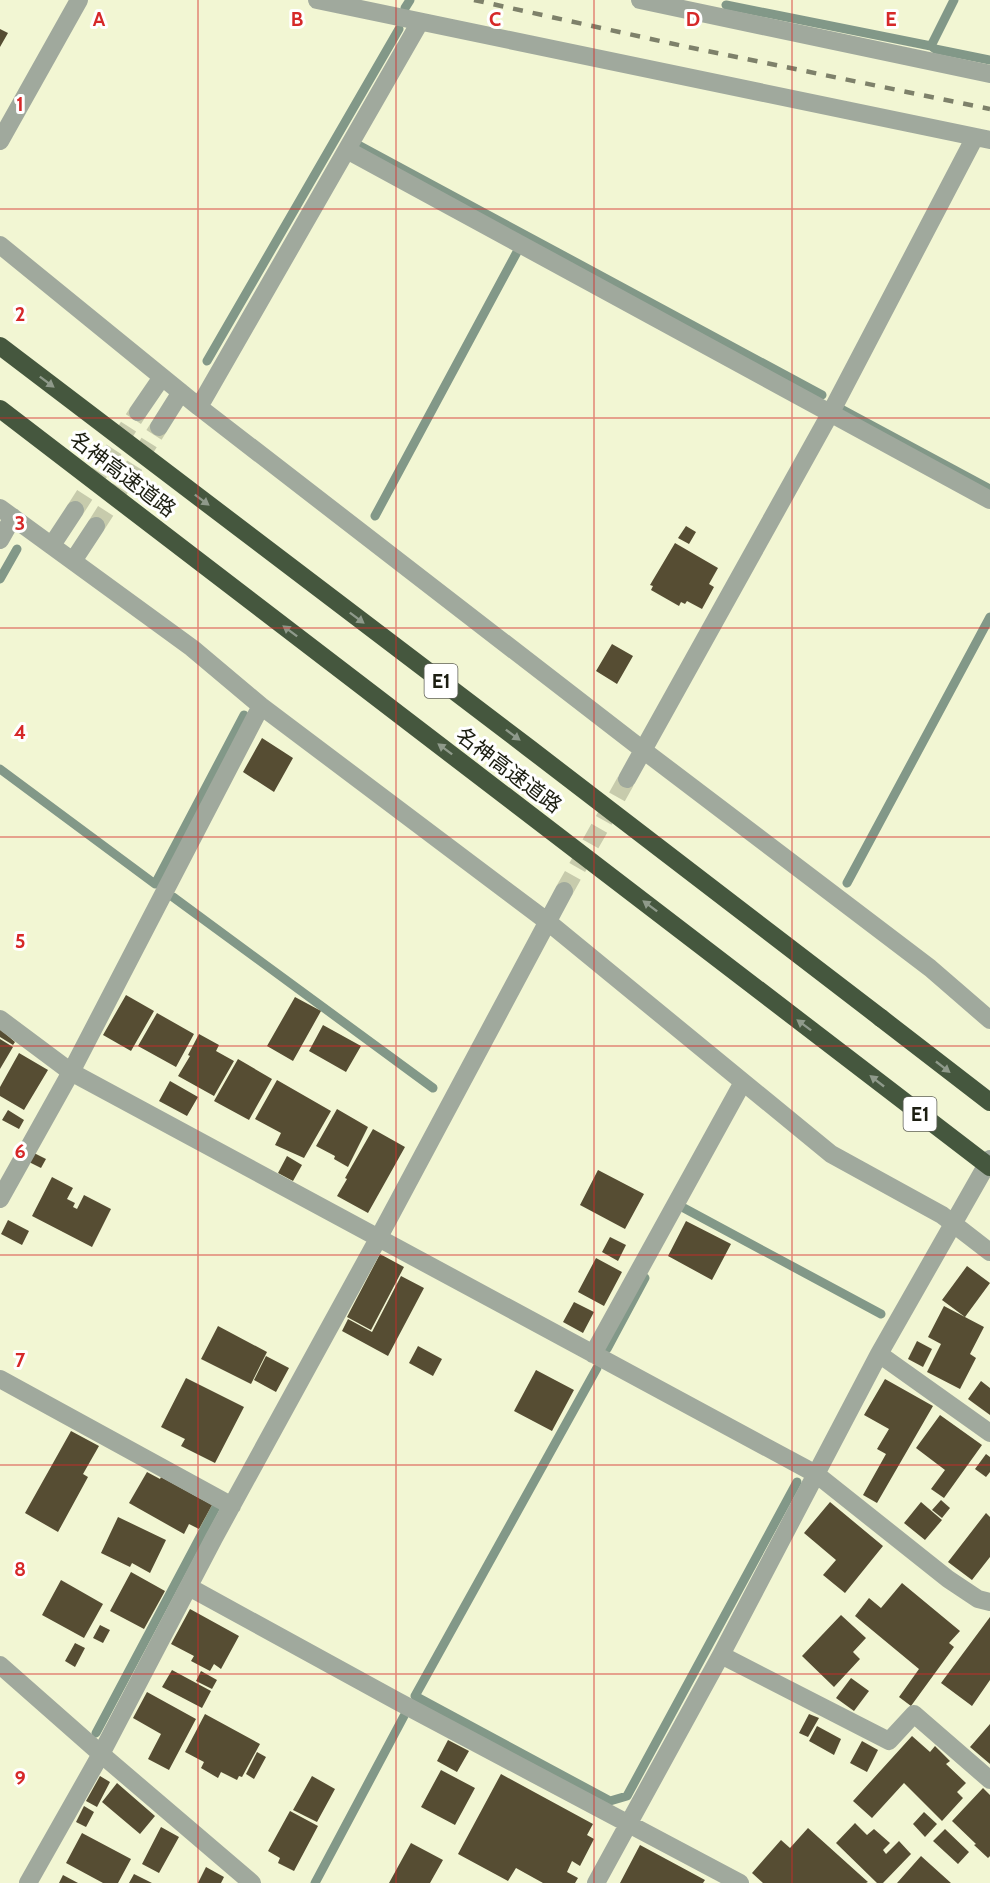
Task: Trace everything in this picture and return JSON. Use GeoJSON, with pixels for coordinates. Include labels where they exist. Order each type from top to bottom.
{"type":"FeatureCollection","features":[{"type":"Feature","properties":{"kind":"highway","name":"名神高速道路"},"geometry":{"type":"LineString","coordinates":[[0,346],[990,1102]]}},
{"type":"Feature","properties":{"kind":"highway","name":"名神高速道路"},"geometry":{"type":"LineString","coordinates":[[0,409],[990,1167]]}},
{"type":"Feature","properties":{"kind":"street"},"geometry":{"type":"LineString","coordinates":[[0,141],[79,0]]}},
{"type":"Feature","properties":{"kind":"street"},"geometry":{"type":"LineString","coordinates":[[317,0],[983,139],[627,779]]}},
{"type":"Feature","properties":{"kind":"street"},"geometry":{"type":"LineString","coordinates":[[640,0],[710,7],[990,74]]}},
{"type":"Feature","properties":{"kind":"street"},"geometry":{"type":"LineString","coordinates":[[199,407],[420,22]]}},
{"type":"Feature","properties":{"kind":"street"},"geometry":{"type":"LineString","coordinates":[[347,150],[990,500]]}},
{"type":"Feature","properties":{"kind":"street"},"geometry":{"type":"LineString","coordinates":[[0,246],[199,407],[930,968],[990,1020]]}},
{"type":"Feature","properties":{"kind":"street"},"geometry":{"type":"LineString","coordinates":[[138,412],[162,376]]}},
{"type":"Feature","properties":{"kind":"street"},"geometry":{"type":"LineString","coordinates":[[159,427],[181,392]]}},
{"type":"Feature","properties":{"kind":"street"},"geometry":{"type":"LineString","coordinates":[[52,545],[75,510]]}},
{"type":"Feature","properties":{"kind":"street"},"geometry":{"type":"LineString","coordinates":[[0,540],[6,512],[192,648],[261,706],[548,921],[831,1154],[954,1224],[990,1252]]}},
{"type":"Feature","properties":{"kind":"street"},"geometry":{"type":"LineString","coordinates":[[74,561],[96,526]]}},
{"type":"Feature","properties":{"kind":"street"},"geometry":{"type":"LineString","coordinates":[[0,1199],[71,1072],[261,706]]}},
{"type":"Feature","properties":{"kind":"street"},"geometry":{"type":"LineString","coordinates":[[28,1883],[101,1754],[232,1506],[564,891]]}},
{"type":"Feature","properties":{"kind":"street"},"geometry":{"type":"LineString","coordinates":[[0,1019],[71,1072],[816,1474],[948,1580],[978,1599],[990,1602]]}},
{"type":"Feature","properties":{"kind":"street"},"geometry":{"type":"LineString","coordinates":[[593,1354],[743,1082]]}},
{"type":"Feature","properties":{"kind":"street"},"geometry":{"type":"LineString","coordinates":[[596,1883],[721,1655],[879,1354],[990,1160]]}},
{"type":"Feature","properties":{"kind":"street"},"geometry":{"type":"LineString","coordinates":[[879,1354],[990,1433]]}},
{"type":"Feature","properties":{"kind":"street"},"geometry":{"type":"LineString","coordinates":[[0,1379],[232,1506]]}},
{"type":"Feature","properties":{"kind":"street"},"geometry":{"type":"LineString","coordinates":[[189,1587],[740,1883]]}},
{"type":"Feature","properties":{"kind":"street"},"geometry":{"type":"LineString","coordinates":[[721,1655],[889,1741],[914,1714],[990,1780]]}},
{"type":"Feature","properties":{"kind":"street"},"geometry":{"type":"LineString","coordinates":[[0,1665],[252,1883]]}},
{"type":"Feature","properties":{"kind":"building"},"geometry":{"type":"Polygon","coordinates":[[[0,29],[8,33],[0,47],[0,29]]]}},
{"type":"Feature","properties":{"kind":"building"},"geometry":{"type":"Polygon","coordinates":[[[686,526],[696,532],[689,544],[678,538],[686,526]]]}},
{"type":"Feature","properties":{"kind":"building"},"geometry":{"type":"Polygon","coordinates":[[[675,543],[718,568],[709,584],[714,587],[702,609],[687,601],[685,604],[681,602],[679,606],[651,590],[653,586],[650,585],[675,543]]]}},
{"type":"Feature","properties":{"kind":"building"},"geometry":{"type":"Polygon","coordinates":[[[612,644],[633,656],[617,684],[596,671],[612,644]]]}},
{"type":"Feature","properties":{"kind":"building"},"geometry":{"type":"Polygon","coordinates":[[[262,738],[293,758],[274,792],[243,772],[262,738]]]}},
{"type":"Feature","properties":{"kind":"building"},"geometry":{"type":"Polygon","coordinates":[[[126,995],[154,1011],[131,1051],[103,1035],[126,995]]]}},
{"type":"Feature","properties":{"kind":"building"},"geometry":{"type":"Polygon","coordinates":[[[295,997],[321,1011],[293,1061],[267,1046],[295,997]]]}},
{"type":"Feature","properties":{"kind":"building"},"geometry":{"type":"Polygon","coordinates":[[[157,1013],[194,1034],[176,1067],[138,1046],[157,1013]]]}},
{"type":"Feature","properties":{"kind":"building"},"geometry":{"type":"Polygon","coordinates":[[[323,1025],[361,1046],[346,1072],[309,1051],[323,1025]]]}},
{"type":"Feature","properties":{"kind":"building"},"geometry":{"type":"Polygon","coordinates":[[[0,1029],[15,1042],[13,1045],[0,1037],[0,1029]]]}},
{"type":"Feature","properties":{"kind":"building"},"geometry":{"type":"Polygon","coordinates":[[[199,1034],[219,1045],[216,1051],[234,1061],[214,1096],[178,1076],[199,1034]]]}},
{"type":"Feature","properties":{"kind":"building"},"geometry":{"type":"Polygon","coordinates":[[[0,1039],[13,1047],[0,1069],[0,1039]]]}},
{"type":"Feature","properties":{"kind":"building"},"geometry":{"type":"Polygon","coordinates":[[[19,1053],[48,1070],[24,1110],[0,1096],[0,1087],[19,1053]]]}},
{"type":"Feature","properties":{"kind":"building"},"geometry":{"type":"Polygon","coordinates":[[[238,1059],[272,1079],[249,1120],[214,1101],[238,1059]]]}},
{"type":"Feature","properties":{"kind":"building"},"geometry":{"type":"Polygon","coordinates":[[[277,1080],[331,1111],[304,1158],[275,1145],[281,1133],[255,1119],[277,1080]]]}},
{"type":"Feature","properties":{"kind":"building"},"geometry":{"type":"Polygon","coordinates":[[[170,1081],[198,1097],[187,1116],[159,1101],[170,1081]]]}},
{"type":"Feature","properties":{"kind":"building"},"geometry":{"type":"Polygon","coordinates":[[[337,1109],[368,1127],[348,1167],[334,1159],[335,1156],[316,1146],[337,1109]]]}},
{"type":"Feature","properties":{"kind":"building"},"geometry":{"type":"Polygon","coordinates":[[[8,1110],[24,1120],[19,1129],[2,1120],[8,1110]]]}},
{"type":"Feature","properties":{"kind":"building"},"geometry":{"type":"Polygon","coordinates":[[[373,1129],[405,1147],[368,1213],[337,1196],[373,1129]]]}},
{"type":"Feature","properties":{"kind":"building"},"geometry":{"type":"Polygon","coordinates":[[[30,1151],[46,1159],[41,1168],[25,1160],[30,1151]]]}},
{"type":"Feature","properties":{"kind":"building"},"geometry":{"type":"Polygon","coordinates":[[[287,1156],[302,1165],[293,1181],[278,1173],[287,1156]]]}},
{"type":"Feature","properties":{"kind":"building"},"geometry":{"type":"Polygon","coordinates":[[[598,1170],[644,1194],[625,1229],[580,1205],[598,1170]]]}},
{"type":"Feature","properties":{"kind":"building"},"geometry":{"type":"Polygon","coordinates":[[[52,1177],[73,1188],[67,1199],[75,1203],[73,1207],[77,1209],[84,1195],[111,1209],[92,1247],[32,1216],[52,1177]]]}},
{"type":"Feature","properties":{"kind":"building"},"geometry":{"type":"Polygon","coordinates":[[[8,1220],[29,1231],[22,1245],[1,1234],[8,1220]]]}},
{"type":"Feature","properties":{"kind":"building"},"geometry":{"type":"Polygon","coordinates":[[[686,1221],[731,1244],[712,1280],[668,1256],[686,1221]]]}},
{"type":"Feature","properties":{"kind":"building"},"geometry":{"type":"Polygon","coordinates":[[[610,1237],[626,1245],[618,1261],[602,1252],[610,1237]]]}},
{"type":"Feature","properties":{"kind":"building"},"geometry":{"type":"Polygon","coordinates":[[[380,1254],[404,1267],[371,1330],[347,1317],[380,1254]]]}},
{"type":"Feature","properties":{"kind":"building"},"geometry":{"type":"Polygon","coordinates":[[[596,1258],[622,1272],[604,1306],[578,1292],[596,1258]]]}},
{"type":"Feature","properties":{"kind":"building"},"geometry":{"type":"Polygon","coordinates":[[[967,1266],[990,1283],[965,1317],[942,1300],[967,1266]]]}},
{"type":"Feature","properties":{"kind":"building"},"geometry":{"type":"Polygon","coordinates":[[[401,1276],[424,1288],[388,1356],[342,1331],[348,1319],[372,1332],[401,1276]]]}},
{"type":"Feature","properties":{"kind":"building"},"geometry":{"type":"Polygon","coordinates":[[[574,1302],[594,1312],[583,1333],[563,1322],[574,1302]]]}},
{"type":"Feature","properties":{"kind":"building"},"geometry":{"type":"Polygon","coordinates":[[[944,1306],[984,1327],[970,1354],[976,1358],[960,1389],[927,1372],[941,1344],[928,1337],[944,1306]]]}},
{"type":"Feature","properties":{"kind":"building"},"geometry":{"type":"Polygon","coordinates":[[[218,1326],[267,1352],[251,1384],[201,1359],[218,1326]]]}},
{"type":"Feature","properties":{"kind":"building"},"geometry":{"type":"Polygon","coordinates":[[[917,1341],[932,1349],[923,1367],[908,1359],[917,1341]]]}},
{"type":"Feature","properties":{"kind":"building"},"geometry":{"type":"Polygon","coordinates":[[[418,1346],[442,1359],[433,1376],[409,1363],[418,1346]]]}},
{"type":"Feature","properties":{"kind":"building"},"geometry":{"type":"Polygon","coordinates":[[[266,1356],[289,1368],[276,1392],[254,1380],[266,1356]]]}},
{"type":"Feature","properties":{"kind":"building"},"geometry":{"type":"Polygon","coordinates":[[[536,1370],[574,1390],[552,1431],[514,1411],[536,1370]]]}},
{"type":"Feature","properties":{"kind":"building"},"geometry":{"type":"Polygon","coordinates":[[[186,1378],[244,1407],[215,1463],[181,1446],[185,1439],[161,1427],[186,1378]]]}},
{"type":"Feature","properties":{"kind":"building"},"geometry":{"type":"Polygon","coordinates":[[[885,1379],[933,1406],[877,1503],[863,1495],[886,1454],[877,1449],[889,1429],[864,1415],[885,1379]]]}},
{"type":"Feature","properties":{"kind":"building"},"geometry":{"type":"Polygon","coordinates":[[[981,1381],[990,1388],[990,1415],[968,1399],[981,1381]]]}},
{"type":"Feature","properties":{"kind":"building"},"geometry":{"type":"Polygon","coordinates":[[[940,1415],[982,1445],[944,1498],[931,1489],[945,1470],[916,1448],[940,1415]]]}},
{"type":"Feature","properties":{"kind":"building"},"geometry":{"type":"Polygon","coordinates":[[[71,1431],[99,1446],[83,1474],[88,1477],[58,1532],[25,1513],[71,1431]]]}},
{"type":"Feature","properties":{"kind":"building"},"geometry":{"type":"Polygon","coordinates":[[[986,1454],[990,1457],[990,1472],[986,1477],[975,1469],[986,1454]]]}},
{"type":"Feature","properties":{"kind":"building"},"geometry":{"type":"Polygon","coordinates":[[[147,1472],[160,1479],[161,1477],[212,1505],[199,1529],[189,1524],[184,1534],[129,1503],[147,1472]]]}},
{"type":"Feature","properties":{"kind":"building"},"geometry":{"type":"Polygon","coordinates":[[[941,1500],[950,1508],[942,1518],[932,1510],[941,1500]]]}},
{"type":"Feature","properties":{"kind":"building"},"geometry":{"type":"Polygon","coordinates":[[[830,1502],[883,1546],[845,1593],[823,1575],[836,1560],[804,1533],[830,1502]]]}},
{"type":"Feature","properties":{"kind":"building"},"geometry":{"type":"Polygon","coordinates":[[[921,1502],[942,1520],[925,1540],[904,1523],[921,1502]]]}},
{"type":"Feature","properties":{"kind":"building"},"geometry":{"type":"Polygon","coordinates":[[[986,1513],[990,1517],[990,1557],[972,1580],[948,1562],[986,1513]]]}},
{"type":"Feature","properties":{"kind":"building"},"geometry":{"type":"Polygon","coordinates":[[[118,1517],[166,1540],[150,1573],[132,1563],[130,1567],[101,1553],[118,1517]]]}},
{"type":"Feature","properties":{"kind":"building"},"geometry":{"type":"Polygon","coordinates":[[[131,1572],[165,1591],[144,1629],[110,1611],[131,1572]]]}},
{"type":"Feature","properties":{"kind":"building"},"geometry":{"type":"Polygon","coordinates":[[[61,1580],[103,1604],[84,1638],[42,1615],[61,1580]]]}},
{"type":"Feature","properties":{"kind":"building"},"geometry":{"type":"Polygon","coordinates":[[[902,1583],[960,1631],[949,1643],[954,1647],[911,1706],[899,1697],[919,1669],[855,1616],[869,1598],[881,1608],[902,1583]]]}},
{"type":"Feature","properties":{"kind":"building"},"geometry":{"type":"Polygon","coordinates":[[[190,1609],[239,1636],[221,1669],[214,1664],[210,1671],[191,1661],[194,1656],[171,1644],[190,1609]]]}},
{"type":"Feature","properties":{"kind":"building"},"geometry":{"type":"Polygon","coordinates":[[[841,1615],[866,1638],[853,1652],[860,1659],[834,1687],[802,1656],[841,1615]]]}},
{"type":"Feature","properties":{"kind":"building"},"geometry":{"type":"Polygon","coordinates":[[[990,1617],[990,1680],[972,1706],[941,1683],[990,1617]]]}},
{"type":"Feature","properties":{"kind":"building"},"geometry":{"type":"Polygon","coordinates":[[[100,1625],[110,1630],[103,1643],[93,1638],[100,1625]]]}},
{"type":"Feature","properties":{"kind":"building"},"geometry":{"type":"Polygon","coordinates":[[[75,1643],[85,1648],[75,1667],[65,1661],[75,1643]]]}},
{"type":"Feature","properties":{"kind":"building"},"geometry":{"type":"Polygon","coordinates":[[[172,1670],[211,1691],[202,1708],[162,1687],[172,1670]]]}},
{"type":"Feature","properties":{"kind":"building"},"geometry":{"type":"Polygon","coordinates":[[[201,1671],[217,1680],[212,1689],[196,1681],[201,1671]]]}},
{"type":"Feature","properties":{"kind":"building"},"geometry":{"type":"Polygon","coordinates":[[[851,1678],[869,1691],[854,1711],[836,1698],[851,1678]]]}},
{"type":"Feature","properties":{"kind":"building"},"geometry":{"type":"Polygon","coordinates":[[[147,1692],[196,1719],[169,1770],[148,1759],[161,1734],[133,1718],[147,1692]]]}},
{"type":"Feature","properties":{"kind":"building"},"geometry":{"type":"Polygon","coordinates":[[[205,1714],[260,1744],[242,1777],[239,1776],[237,1780],[221,1772],[218,1778],[201,1768],[204,1762],[185,1752],[205,1714]]]}},
{"type":"Feature","properties":{"kind":"building"},"geometry":{"type":"Polygon","coordinates":[[[809,1714],[819,1718],[808,1737],[799,1733],[809,1714]]]}},
{"type":"Feature","properties":{"kind":"building"},"geometry":{"type":"Polygon","coordinates":[[[990,1724],[990,1764],[970,1747],[990,1724]]]}},
{"type":"Feature","properties":{"kind":"building"},"geometry":{"type":"Polygon","coordinates":[[[817,1726],[841,1739],[834,1755],[809,1741],[817,1726]]]}},
{"type":"Feature","properties":{"kind":"building"},"geometry":{"type":"Polygon","coordinates":[[[912,1736],[930,1752],[935,1746],[950,1761],[946,1764],[966,1783],[957,1792],[963,1798],[942,1821],[904,1783],[872,1818],[853,1801],[912,1736]]]}},
{"type":"Feature","properties":{"kind":"building"},"geometry":{"type":"Polygon","coordinates":[[[448,1740],[469,1751],[457,1772],[437,1761],[448,1740]]]}},
{"type":"Feature","properties":{"kind":"building"},"geometry":{"type":"Polygon","coordinates":[[[862,1741],[878,1750],[867,1772],[850,1763],[862,1741]]]}},
{"type":"Feature","properties":{"kind":"building"},"geometry":{"type":"Polygon","coordinates":[[[257,1752],[266,1757],[254,1779],[246,1774],[257,1752]]]}},
{"type":"Feature","properties":{"kind":"building"},"geometry":{"type":"Polygon","coordinates":[[[441,1770],[475,1788],[455,1825],[421,1807],[441,1770]]]}},
{"type":"Feature","properties":{"kind":"building"},"geometry":{"type":"Polygon","coordinates":[[[501,1774],[593,1824],[587,1835],[594,1839],[580,1866],[572,1861],[567,1872],[578,1878],[575,1883],[543,1883],[516,1868],[508,1881],[458,1854],[501,1774]]]}},
{"type":"Feature","properties":{"kind":"building"},"geometry":{"type":"Polygon","coordinates":[[[100,1776],[110,1782],[97,1807],[86,1801],[100,1776]]]}},
{"type":"Feature","properties":{"kind":"building"},"geometry":{"type":"Polygon","coordinates":[[[312,1776],[335,1789],[317,1822],[293,1810],[312,1776]]]}},
{"type":"Feature","properties":{"kind":"building"},"geometry":{"type":"Polygon","coordinates":[[[117,1783],[155,1816],[140,1834],[102,1802],[117,1783]]]}},
{"type":"Feature","properties":{"kind":"building"},"geometry":{"type":"Polygon","coordinates":[[[983,1788],[990,1795],[990,1856],[988,1858],[952,1821],[983,1788]]]}},
{"type":"Feature","properties":{"kind":"building"},"geometry":{"type":"Polygon","coordinates":[[[84,1806],[94,1812],[86,1827],[76,1822],[84,1806]]]}},
{"type":"Feature","properties":{"kind":"building"},"geometry":{"type":"Polygon","coordinates":[[[290,1811],[318,1826],[294,1871],[278,1863],[280,1858],[268,1851],[290,1811]]]}},
{"type":"Feature","properties":{"kind":"building"},"geometry":{"type":"Polygon","coordinates":[[[924,1812],[937,1824],[925,1837],[913,1824],[924,1812]]]}},
{"type":"Feature","properties":{"kind":"building"},"geometry":{"type":"Polygon","coordinates":[[[855,1823],[867,1835],[874,1829],[890,1843],[883,1850],[886,1854],[899,1841],[911,1854],[883,1883],[877,1883],[836,1843],[855,1823]]]}},
{"type":"Feature","properties":{"kind":"building"},"geometry":{"type":"Polygon","coordinates":[[[161,1827],[179,1837],[159,1873],[142,1864],[161,1827]]]}},
{"type":"Feature","properties":{"kind":"building"},"geometry":{"type":"Polygon","coordinates":[[[808,1828],[868,1882],[763,1883],[752,1873],[781,1840],[790,1848],[808,1828]]]}},
{"type":"Feature","properties":{"kind":"building"},"geometry":{"type":"Polygon","coordinates":[[[945,1829],[969,1852],[958,1864],[933,1841],[945,1829]]]}},
{"type":"Feature","properties":{"kind":"building"},"geometry":{"type":"Polygon","coordinates":[[[82,1833],[131,1859],[118,1883],[103,1883],[66,1863],[82,1833]]]}},
{"type":"Feature","properties":{"kind":"building"},"geometry":{"type":"Polygon","coordinates":[[[411,1843],[443,1860],[430,1883],[389,1883],[411,1843]]]}},
{"type":"Feature","properties":{"kind":"building"},"geometry":{"type":"Polygon","coordinates":[[[640,1845],[705,1880],[703,1883],[620,1883],[640,1845]]]}},
{"type":"Feature","properties":{"kind":"building"},"geometry":{"type":"Polygon","coordinates":[[[921,1856],[951,1883],[897,1883],[921,1856]]]}},
{"type":"Feature","properties":{"kind":"building"},"geometry":{"type":"Polygon","coordinates":[[[206,1867],[224,1877],[221,1883],[198,1883],[206,1867]]]}},
{"type":"Feature","properties":{"kind":"building"},"geometry":{"type":"Polygon","coordinates":[[[134,1874],[152,1883],[129,1883],[134,1874]]]}},
{"type":"Feature","properties":{"kind":"building"},"geometry":{"type":"Polygon","coordinates":[[[63,1875],[78,1883],[59,1883],[63,1875]]]}},
{"type":"Feature","properties":{"kind":"waterway"},"geometry":{"type":"LineString","coordinates":[[405,8],[410,0]]}},
{"type":"Feature","properties":{"kind":"waterway"},"geometry":{"type":"LineString","coordinates":[[931,46],[954,0]]}},
{"type":"Feature","properties":{"kind":"waterway"},"geometry":{"type":"LineString","coordinates":[[726,5],[990,60]]}},
{"type":"Feature","properties":{"kind":"waterway"},"geometry":{"type":"LineString","coordinates":[[207,361],[399,29]]}},
{"type":"Feature","properties":{"kind":"waterway"},"geometry":{"type":"LineString","coordinates":[[360,146],[822,395]]}},
{"type":"Feature","properties":{"kind":"waterway"},"geometry":{"type":"LineString","coordinates":[[375,516],[517,252]]}},
{"type":"Feature","properties":{"kind":"waterway"},"geometry":{"type":"LineString","coordinates":[[841,409],[990,489]]}},
{"type":"Feature","properties":{"kind":"waterway"},"geometry":{"type":"LineString","coordinates":[[0,579],[17,549]]}},
{"type":"Feature","properties":{"kind":"waterway"},"geometry":{"type":"LineString","coordinates":[[847,883],[990,617]]}},
{"type":"Feature","properties":{"kind":"waterway"},"geometry":{"type":"LineString","coordinates":[[0,769],[155,884],[244,715]]}},
{"type":"Feature","properties":{"kind":"waterway"},"geometry":{"type":"LineString","coordinates":[[173,897],[433,1088]]}},
{"type":"Feature","properties":{"kind":"waterway"},"geometry":{"type":"LineString","coordinates":[[682,1207],[881,1314]]}},
{"type":"Feature","properties":{"kind":"waterway"},"geometry":{"type":"LineString","coordinates":[[607,1349],[645,1278]]}},
{"type":"Feature","properties":{"kind":"waterway"},"geometry":{"type":"LineString","coordinates":[[597,1368],[415,1696],[610,1801],[627,1796],[797,1482]]}},
{"type":"Feature","properties":{"kind":"waterway"},"geometry":{"type":"LineString","coordinates":[[96,1733],[216,1507]]}},
{"type":"Feature","properties":{"kind":"waterway"},"geometry":{"type":"LineString","coordinates":[[315,1883],[404,1716]]}},
{"type":"Feature","properties":{"kind":"tunnel"},"geometry":{"type":"LineString","coordinates":[[75,510],[138,412]]}},
{"type":"Feature","properties":{"kind":"tunnel"},"geometry":{"type":"LineString","coordinates":[[96,526],[159,427]]}},
{"type":"Feature","properties":{"kind":"tunnel"},"geometry":{"type":"LineString","coordinates":[[564,891],[627,779]]}},
{"type":"Feature","properties":{"kind":"railway"},"geometry":{"type":"LineString","coordinates":[[474,0],[683,46],[990,109]]}}]}
